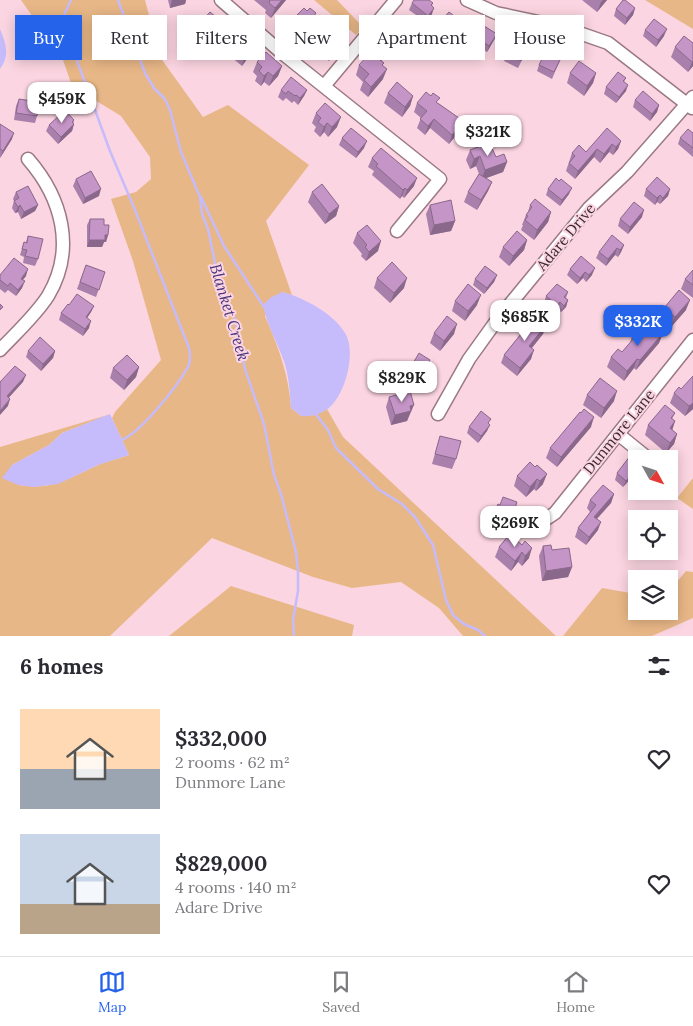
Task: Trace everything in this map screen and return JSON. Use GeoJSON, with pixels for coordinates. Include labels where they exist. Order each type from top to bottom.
{"type":"FeatureCollection","features":[{"type":"Feature","properties":{"kind":"street"},"geometry":{"type":"LineString","coordinates":[[220,0],[282,53],[440,179],[397,231]]}},
{"type":"Feature","properties":{"kind":"street"},"geometry":{"type":"LineString","coordinates":[[324,86],[396,0]]}},
{"type":"Feature","properties":{"kind":"street"},"geometry":{"type":"LineString","coordinates":[[467,0],[496,13],[562,27],[608,43],[691,103]]}},
{"type":"Feature","properties":{"kind":"street","name":"Adare Drive"},"geometry":{"type":"LineString","coordinates":[[438,414],[469,359],[510,305],[589,208],[627,172],[691,103]]}},
{"type":"Feature","properties":{"kind":"street"},"geometry":{"type":"LineString","coordinates":[[0,350],[36,312],[47,297],[54,283],[62,257],[62,225],[58,207],[47,184],[28,159]]}},
{"type":"Feature","properties":{"kind":"street","name":"Dunmore Lane"},"geometry":{"type":"LineString","coordinates":[[543,521],[555,513],[693,340]]}},
{"type":"Feature","properties":{"kind":"street"},"geometry":{"type":"LineString","coordinates":[[618,434],[638,450]]}},
{"type":"Feature","properties":{"kind":"shaded area"},"geometry":{"type":"Polygon","coordinates":[[[21,0],[145,0],[149,15],[92,15],[92,60],[162,60],[203,117],[228,105],[309,165],[266,221],[292,295],[282,292],[265,316],[282,361],[288,384],[291,408],[301,416],[316,415],[327,409],[343,437],[556,636],[463,636],[439,608],[401,582],[352,588],[313,577],[212,538],[110,636],[0,636],[0,447],[111,414],[62,433],[49,445],[12,465],[18,485],[41,486],[59,483],[100,464],[129,455],[112,418],[115,412],[161,360],[133,261],[111,199],[136,192],[151,179],[150,157],[121,116],[72,86],[63,60],[82,60],[82,15],[32,15],[21,0]]]}},
{"type":"Feature","properties":{"kind":"shaded area"},"geometry":{"type":"Polygon","coordinates":[[[314,0],[337,0],[359,23],[359,32],[356,35],[349,29],[349,15],[332,15],[314,0]]]}},
{"type":"Feature","properties":{"kind":"shaded area"},"geometry":{"type":"Polygon","coordinates":[[[645,0],[693,0],[693,29],[645,0]]]}},
{"type":"Feature","properties":{"kind":"shaded area"},"geometry":{"type":"Polygon","coordinates":[[[0,29],[4,39],[6,54],[0,69],[0,29]]]}},
{"type":"Feature","properties":{"kind":"shaded area"},"geometry":{"type":"Polygon","coordinates":[[[282,292],[308,302],[326,313],[340,326],[348,341],[350,351],[349,363],[344,385],[339,396],[326,410],[314,415],[301,416],[291,408],[286,367],[263,305],[270,298],[282,292]]]}},
{"type":"Feature","properties":{"kind":"shaded area"},"geometry":{"type":"Polygon","coordinates":[[[110,414],[129,455],[98,465],[58,484],[34,487],[18,485],[2,478],[12,465],[49,445],[62,433],[110,414]]]}},
{"type":"Feature","properties":{"kind":"shaded area"},"geometry":{"type":"Polygon","coordinates":[[[693,478],[693,509],[678,499],[693,478]]]}},
{"type":"Feature","properties":{"kind":"shaded area"},"geometry":{"type":"Polygon","coordinates":[[[686,571],[693,572],[693,618],[652,636],[563,636],[602,588],[628,593],[628,620],[678,620],[678,580],[686,571]]]}},
{"type":"Feature","properties":{"kind":"shaded area"},"geometry":{"type":"Polygon","coordinates":[[[231,586],[354,625],[352,636],[169,636],[231,586]]]}},
{"type":"Feature","properties":{"kind":"building"},"geometry":{"type":"Polygon","coordinates":[[[270,0],[282,0],[275,8],[269,3],[270,0]]]}},
{"type":"Feature","properties":{"kind":"building"},"geometry":{"type":"Polygon","coordinates":[[[414,0],[429,0],[433,3],[431,5],[434,8],[427,15],[412,3],[414,0]]]}},
{"type":"Feature","properties":{"kind":"building"},"geometry":{"type":"Polygon","coordinates":[[[623,0],[635,8],[627,18],[616,9],[623,0]]]}},
{"type":"Feature","properties":{"kind":"building"},"geometry":{"type":"Polygon","coordinates":[[[304,8],[307,11],[310,8],[316,13],[315,15],[297,15],[304,8]]]}},
{"type":"Feature","properties":{"kind":"building"},"geometry":{"type":"Polygon","coordinates":[[[654,19],[667,29],[658,40],[645,30],[654,19]]]}},
{"type":"Feature","properties":{"kind":"building"},"geometry":{"type":"Polygon","coordinates":[[[485,27],[495,33],[495,37],[489,46],[485,43],[485,27]]]}},
{"type":"Feature","properties":{"kind":"building"},"geometry":{"type":"Polygon","coordinates":[[[684,36],[693,43],[692,62],[675,47],[684,36]]]}},
{"type":"Feature","properties":{"kind":"building"},"geometry":{"type":"Polygon","coordinates":[[[265,53],[282,66],[273,76],[268,72],[264,76],[259,71],[262,67],[257,62],[259,60],[265,60],[265,53]]]}},
{"type":"Feature","properties":{"kind":"building"},"geometry":{"type":"Polygon","coordinates":[[[364,60],[380,60],[387,69],[371,87],[364,80],[369,74],[359,65],[364,60]]]}},
{"type":"Feature","properties":{"kind":"building"},"geometry":{"type":"Polygon","coordinates":[[[542,60],[560,60],[554,72],[539,65],[542,60]]]}},
{"type":"Feature","properties":{"kind":"building"},"geometry":{"type":"Polygon","coordinates":[[[579,61],[596,73],[587,86],[570,73],[579,61]]]}},
{"type":"Feature","properties":{"kind":"building"},"geometry":{"type":"Polygon","coordinates":[[[618,72],[626,78],[623,81],[628,85],[619,97],[606,87],[618,72]]]}},
{"type":"Feature","properties":{"kind":"building"},"geometry":{"type":"Polygon","coordinates":[[[291,77],[307,90],[300,98],[288,91],[286,94],[281,90],[291,77]]]}},
{"type":"Feature","properties":{"kind":"building"},"geometry":{"type":"Polygon","coordinates":[[[397,82],[413,96],[405,107],[388,93],[397,82]]]}},
{"type":"Feature","properties":{"kind":"building"},"geometry":{"type":"Polygon","coordinates":[[[643,91],[659,105],[652,114],[635,100],[643,91]]]}},
{"type":"Feature","properties":{"kind":"building"},"geometry":{"type":"Polygon","coordinates":[[[426,92],[431,96],[433,93],[440,98],[436,102],[459,118],[456,122],[461,125],[452,135],[434,119],[428,126],[420,119],[427,111],[417,103],[426,92]]]}},
{"type":"Feature","properties":{"kind":"building"},"geometry":{"type":"Polygon","coordinates":[[[32,95],[40,97],[37,116],[16,113],[19,99],[32,101],[32,95]]]}},
{"type":"Feature","properties":{"kind":"building"},"geometry":{"type":"Polygon","coordinates":[[[325,103],[341,117],[332,127],[327,123],[324,127],[318,122],[321,118],[316,113],[325,103]]]}},
{"type":"Feature","properties":{"kind":"building"},"geometry":{"type":"Polygon","coordinates":[[[65,110],[74,120],[72,122],[74,124],[61,137],[49,125],[65,110]]]}},
{"type":"Feature","properties":{"kind":"building"},"geometry":{"type":"Polygon","coordinates":[[[0,124],[14,133],[3,151],[0,149],[0,124]]]}},
{"type":"Feature","properties":{"kind":"building"},"geometry":{"type":"Polygon","coordinates":[[[351,128],[367,141],[358,152],[342,138],[351,128]]]}},
{"type":"Feature","properties":{"kind":"building"},"geometry":{"type":"Polygon","coordinates":[[[607,128],[621,141],[616,147],[612,144],[604,154],[597,149],[578,171],[569,163],[575,156],[572,153],[579,145],[586,152],[607,128]]]}},
{"type":"Feature","properties":{"kind":"building"},"geometry":{"type":"Polygon","coordinates":[[[688,129],[693,133],[693,148],[680,138],[688,129]]]}},
{"type":"Feature","properties":{"kind":"building"},"geometry":{"type":"Polygon","coordinates":[[[483,145],[485,148],[491,146],[496,157],[504,154],[507,162],[485,170],[480,156],[474,159],[470,150],[483,145]]]}},
{"type":"Feature","properties":{"kind":"building"},"geometry":{"type":"Polygon","coordinates":[[[381,148],[417,178],[407,190],[405,188],[403,190],[376,166],[378,164],[372,158],[381,148]]]}},
{"type":"Feature","properties":{"kind":"building"},"geometry":{"type":"Polygon","coordinates":[[[91,171],[101,189],[85,198],[76,179],[91,171]]]}},
{"type":"Feature","properties":{"kind":"building"},"geometry":{"type":"Polygon","coordinates":[[[479,174],[492,182],[481,200],[468,192],[479,174]]]}},
{"type":"Feature","properties":{"kind":"building"},"geometry":{"type":"Polygon","coordinates":[[[657,177],[670,189],[663,198],[660,195],[657,198],[646,189],[657,177]]]}},
{"type":"Feature","properties":{"kind":"building"},"geometry":{"type":"Polygon","coordinates":[[[556,178],[559,181],[561,179],[572,188],[562,200],[548,189],[556,178]]]}},
{"type":"Feature","properties":{"kind":"building"},"geometry":{"type":"Polygon","coordinates":[[[322,184],[339,206],[329,214],[312,192],[322,184]]]}},
{"type":"Feature","properties":{"kind":"building"},"geometry":{"type":"Polygon","coordinates":[[[28,186],[38,205],[24,212],[20,205],[18,207],[14,201],[19,198],[16,192],[28,186]]]}},
{"type":"Feature","properties":{"kind":"building"},"geometry":{"type":"Polygon","coordinates":[[[535,199],[551,212],[537,230],[525,220],[532,207],[530,205],[535,199]]]}},
{"type":"Feature","properties":{"kind":"building"},"geometry":{"type":"Polygon","coordinates":[[[451,200],[455,221],[434,225],[430,205],[451,200]]]}},
{"type":"Feature","properties":{"kind":"building"},"geometry":{"type":"Polygon","coordinates":[[[634,202],[644,210],[630,227],[620,219],[634,202]]]}},
{"type":"Feature","properties":{"kind":"building"},"geometry":{"type":"Polygon","coordinates":[[[90,219],[104,219],[104,225],[109,225],[108,235],[105,235],[105,240],[89,240],[90,219]]]}},
{"type":"Feature","properties":{"kind":"building"},"geometry":{"type":"Polygon","coordinates":[[[367,225],[381,241],[369,252],[365,247],[367,245],[357,233],[367,225]]]}},
{"type":"Feature","properties":{"kind":"building"},"geometry":{"type":"Polygon","coordinates":[[[517,231],[527,240],[513,256],[503,247],[517,231]]]}},
{"type":"Feature","properties":{"kind":"building"},"geometry":{"type":"Polygon","coordinates":[[[612,235],[624,245],[620,250],[617,248],[608,259],[599,252],[612,235]]]}},
{"type":"Feature","properties":{"kind":"building"},"geometry":{"type":"Polygon","coordinates":[[[28,236],[43,239],[38,259],[25,256],[27,250],[22,249],[24,242],[27,243],[28,236]]]}},
{"type":"Feature","properties":{"kind":"building"},"geometry":{"type":"Polygon","coordinates":[[[581,256],[595,268],[589,275],[585,272],[580,278],[570,269],[581,256]]]}},
{"type":"Feature","properties":{"kind":"building"},"geometry":{"type":"Polygon","coordinates":[[[14,258],[28,269],[21,279],[25,281],[18,290],[10,283],[8,286],[0,280],[0,275],[14,258]]]}},
{"type":"Feature","properties":{"kind":"building"},"geometry":{"type":"Polygon","coordinates":[[[392,262],[407,278],[394,293],[377,278],[392,262]]]}},
{"type":"Feature","properties":{"kind":"building"},"geometry":{"type":"Polygon","coordinates":[[[86,265],[105,272],[99,290],[80,282],[86,265]]]}},
{"type":"Feature","properties":{"kind":"building"},"geometry":{"type":"Polygon","coordinates":[[[485,266],[497,275],[487,288],[475,279],[485,266]]]}},
{"type":"Feature","properties":{"kind":"building"},"geometry":{"type":"Polygon","coordinates":[[[693,270],[693,285],[685,279],[693,270]]]}},
{"type":"Feature","properties":{"kind":"building"},"geometry":{"type":"Polygon","coordinates":[[[468,284],[481,295],[468,311],[455,301],[468,284]]]}},
{"type":"Feature","properties":{"kind":"building"},"geometry":{"type":"Polygon","coordinates":[[[557,284],[568,292],[564,297],[568,300],[564,306],[560,302],[557,305],[546,296],[557,284]]]}},
{"type":"Feature","properties":{"kind":"building"},"geometry":{"type":"Polygon","coordinates":[[[679,290],[690,300],[675,317],[664,308],[679,290]]]}},
{"type":"Feature","properties":{"kind":"building"},"geometry":{"type":"Polygon","coordinates":[[[77,294],[94,306],[86,317],[91,321],[85,329],[61,313],[77,294]]]}},
{"type":"Feature","properties":{"kind":"building"},"geometry":{"type":"Polygon","coordinates":[[[533,314],[546,325],[529,346],[534,350],[520,368],[504,355],[525,329],[523,327],[533,314]]]}},
{"type":"Feature","properties":{"kind":"building"},"geometry":{"type":"Polygon","coordinates":[[[447,316],[457,324],[444,341],[434,333],[447,316]]]}},
{"type":"Feature","properties":{"kind":"building"},"geometry":{"type":"Polygon","coordinates":[[[650,322],[663,333],[640,360],[637,359],[627,371],[611,357],[618,349],[622,352],[634,338],[632,336],[636,331],[639,334],[650,322]]]}},
{"type":"Feature","properties":{"kind":"building"},"geometry":{"type":"Polygon","coordinates":[[[40,337],[55,351],[43,364],[28,351],[40,337]]]}},
{"type":"Feature","properties":{"kind":"building"},"geometry":{"type":"Polygon","coordinates":[[[419,353],[430,360],[420,379],[408,372],[419,353]]]}},
{"type":"Feature","properties":{"kind":"building"},"geometry":{"type":"Polygon","coordinates":[[[127,355],[139,367],[127,380],[113,368],[127,355]]]}},
{"type":"Feature","properties":{"kind":"building"},"geometry":{"type":"Polygon","coordinates":[[[15,366],[26,375],[7,396],[10,399],[0,411],[0,382],[15,366]]]}},
{"type":"Feature","properties":{"kind":"building"},"geometry":{"type":"Polygon","coordinates":[[[693,376],[693,403],[689,406],[674,393],[679,387],[681,389],[693,376]]]}},
{"type":"Feature","properties":{"kind":"building"},"geometry":{"type":"Polygon","coordinates":[[[600,378],[617,391],[604,408],[587,395],[600,378]]]}},
{"type":"Feature","properties":{"kind":"building"},"geometry":{"type":"Polygon","coordinates":[[[410,391],[414,405],[410,406],[411,411],[395,415],[389,397],[410,391]]]}},
{"type":"Feature","properties":{"kind":"building"},"geometry":{"type":"Polygon","coordinates":[[[665,405],[675,413],[671,418],[675,421],[670,428],[677,434],[670,443],[648,425],[665,405]]]}},
{"type":"Feature","properties":{"kind":"building"},"geometry":{"type":"Polygon","coordinates":[[[584,409],[594,417],[561,457],[550,448],[584,409]]]}},
{"type":"Feature","properties":{"kind":"building"},"geometry":{"type":"Polygon","coordinates":[[[481,411],[491,419],[488,423],[490,425],[481,436],[469,427],[481,411]]]}},
{"type":"Feature","properties":{"kind":"building"},"geometry":{"type":"Polygon","coordinates":[[[440,436],[461,441],[456,459],[435,454],[440,436]]]}},
{"type":"Feature","properties":{"kind":"building"},"geometry":{"type":"Polygon","coordinates":[[[628,459],[628,479],[626,481],[617,473],[628,459]]]}},
{"type":"Feature","properties":{"kind":"building"},"geometry":{"type":"Polygon","coordinates":[[[530,462],[535,467],[537,465],[547,474],[540,481],[537,479],[530,487],[517,476],[530,462]]]}},
{"type":"Feature","properties":{"kind":"building"},"geometry":{"type":"Polygon","coordinates":[[[603,485],[614,494],[594,517],[601,522],[589,537],[578,528],[596,505],[590,500],[603,485]]]}},
{"type":"Feature","properties":{"kind":"building"},"geometry":{"type":"Polygon","coordinates":[[[503,497],[517,502],[510,524],[495,519],[498,512],[495,511],[503,497]]]}},
{"type":"Feature","properties":{"kind":"building"},"geometry":{"type":"Polygon","coordinates":[[[510,534],[522,545],[525,541],[532,548],[525,556],[522,552],[515,561],[499,547],[510,534]]]}},
{"type":"Feature","properties":{"kind":"building"},"geometry":{"type":"Polygon","coordinates":[[[551,545],[552,550],[569,548],[572,567],[546,571],[543,546],[551,545]]]}},
{"type":"Feature","properties":{"kind":"waterway"},"geometry":{"type":"LineString","coordinates":[[71,0],[64,15],[64,25],[110,151],[135,210],[190,353],[188,367],[176,385],[148,419],[138,429],[121,440]]}},
{"type":"Feature","properties":{"kind":"waterway","name":"Blanket Creek"},"geometry":{"type":"LineString","coordinates":[[118,0],[145,73],[154,88],[165,99],[170,110],[181,152],[200,197],[202,214],[208,229],[217,272],[235,319],[245,369],[264,424],[274,475],[281,494],[296,552],[298,591],[293,620],[294,636]]}},
{"type":"Feature","properties":{"kind":"waterway"},"geometry":{"type":"LineString","coordinates":[[201,197],[224,246],[264,307]]}},
{"type":"Feature","properties":{"kind":"waterway"},"geometry":{"type":"LineString","coordinates":[[315,413],[328,430],[336,448],[378,489],[402,504],[415,517],[433,545],[446,600],[453,615],[485,636]]}}]}
